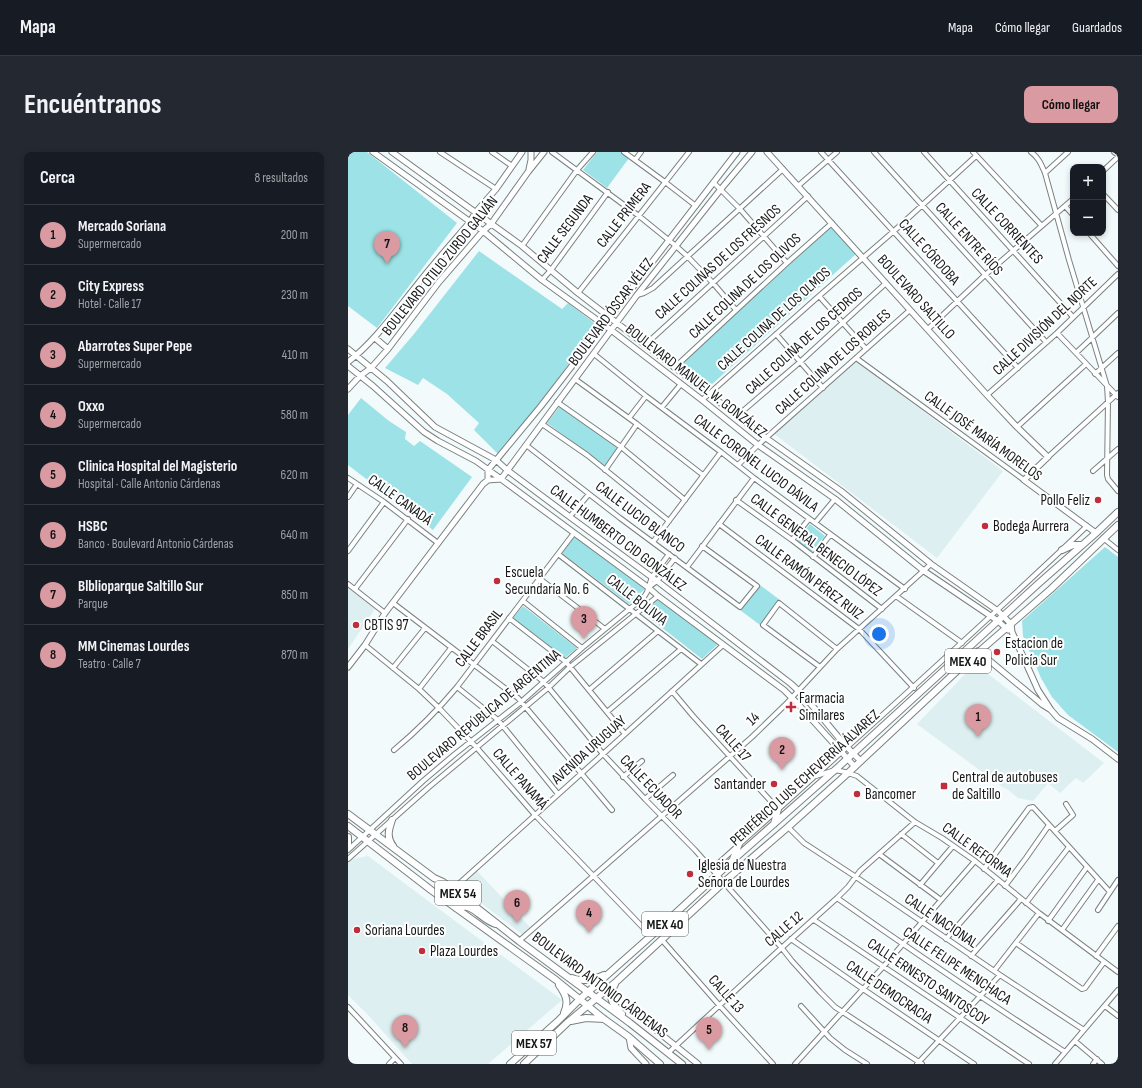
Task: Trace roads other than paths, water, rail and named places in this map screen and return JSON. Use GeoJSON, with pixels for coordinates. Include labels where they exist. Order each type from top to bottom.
{"type":"FeatureCollection","features":[{"type":"Feature","properties":{"kind":"main road","name":"PERIFÉRICO LUIS ECHEVERRÍA ÁLVAREZ"},"geometry":{"type":"LineString","coordinates":[[510,1064],[1118,512]]}},
{"type":"Feature","properties":{"kind":"main road"},"geometry":{"type":"LineString","coordinates":[[1113,529],[1118,519]]}},
{"type":"Feature","properties":{"kind":"main road","name":"PERIFÉRICO LUIS ECHEVERRÍA ÁLVAREZ"},"geometry":{"type":"LineString","coordinates":[[524,1064],[568,1022],[617,981],[724,882],[862,761],[978,651],[1051,589],[1118,525]]}},
{"type":"Feature","properties":{"kind":"main road"},"geometry":{"type":"LineString","coordinates":[[1062,550],[1073,545],[1082,545]]}},
{"type":"Feature","properties":{"kind":"main road"},"geometry":{"type":"LineString","coordinates":[[774,824],[778,809]]}},
{"type":"Feature","properties":{"kind":"main road","name":"BOULEVARD ANTONIO CÁRDENAS"},"geometry":{"type":"LineString","coordinates":[[348,814],[434,878],[453,889],[519,941],[630,1023],[682,1064]]}},
{"type":"Feature","properties":{"kind":"main road"},"geometry":{"type":"LineString","coordinates":[[392,820],[389,829],[389,839],[396,850]]}},
{"type":"Feature","properties":{"kind":"main road","name":"BOULEVARD ANTONIO CÁRDENAS"},"geometry":{"type":"LineString","coordinates":[[348,826],[423,884],[556,980],[660,1064]]}},
{"type":"Feature","properties":{"kind":"main road"},"geometry":{"type":"LineString","coordinates":[[348,837],[348,844]]}},
{"type":"Feature","properties":{"kind":"main road"},"geometry":{"type":"LineString","coordinates":[[733,860],[739,844]]}},
{"type":"Feature","properties":{"kind":"main road"},"geometry":{"type":"LineString","coordinates":[[434,878],[454,896],[456,908],[467,906],[489,923],[500,926]]}},
{"type":"Feature","properties":{"kind":"main road"},"geometry":{"type":"LineString","coordinates":[[537,967],[544,959]]}},
{"type":"Feature","properties":{"kind":"main road"},"geometry":{"type":"LineString","coordinates":[[565,975],[588,981],[596,979],[612,971]]}},
{"type":"Feature","properties":{"kind":"main road"},"geometry":{"type":"LineString","coordinates":[[556,980],[566,997],[567,1002],[566,1008],[558,1022]]}},
{"type":"Feature","properties":{"kind":"main road"},"geometry":{"type":"LineString","coordinates":[[617,981],[611,994],[611,999],[613,1004],[630,1023]]}},
{"type":"Feature","properties":{"kind":"main road"},"geometry":{"type":"LineString","coordinates":[[568,1022],[580,1018],[604,1019]]}},
{"type":"Feature","properties":{"kind":"street","name":"BOULEVARD MANUEL W. GONZÁLEZ"},"geometry":{"type":"LineString","coordinates":[[373,152],[483,231],[542,280],[611,330],[702,400],[758,446],[835,499],[924,571],[1012,632]]}},
{"type":"Feature","properties":{"kind":"street","name":"BOULEVARD MANUEL W. GONZÁLEZ"},"geometry":{"type":"LineString","coordinates":[[392,152],[522,246],[578,293],[674,368],[766,438],[847,496],[931,564],[998,611],[1011,624]]}},
{"type":"Feature","properties":{"kind":"street"},"geometry":{"type":"LineString","coordinates":[[492,152],[512,166]]}},
{"type":"Feature","properties":{"kind":"street","name":"BOULEVARD OTILIO ZURDO GALVÁN"},"geometry":{"type":"LineString","coordinates":[[348,362],[357,356],[375,338],[419,282],[470,222],[475,213],[496,189],[522,152]]}},
{"type":"Feature","properties":{"kind":"street"},"geometry":{"type":"LineString","coordinates":[[528,172],[531,152]]}},
{"type":"Feature","properties":{"kind":"street","name":"BOULEVARD OTILIO ZURDO GALVÁN"},"geometry":{"type":"LineString","coordinates":[[348,389],[360,376],[371,368],[388,349],[439,282],[483,231],[491,224],[544,152]]}},
{"type":"Feature","properties":{"kind":"street"},"geometry":{"type":"LineString","coordinates":[[552,152],[608,192],[670,240],[712,282],[736,310]]}},
{"type":"Feature","properties":{"kind":"street"},"geometry":{"type":"LineString","coordinates":[[522,246],[577,170],[593,152]]}},
{"type":"Feature","properties":{"kind":"street"},"geometry":{"type":"LineString","coordinates":[[624,152],[696,206]]}},
{"type":"Feature","properties":{"kind":"street"},"geometry":{"type":"LineString","coordinates":[[635,160],[641,152]]}},
{"type":"Feature","properties":{"kind":"street","name":"CALLE PRIMERA"},"geometry":{"type":"LineString","coordinates":[[578,293],[689,152]]}},
{"type":"Feature","properties":{"kind":"street","name":"BOULEVARD ÓSCAR VÉLEZ"},"geometry":{"type":"LineString","coordinates":[[488,470],[541,406],[737,152]]}},
{"type":"Feature","properties":{"kind":"street","name":"BOULEVARD ÓSCAR VÉLEZ"},"geometry":{"type":"LineString","coordinates":[[501,479],[637,295],[752,152]]}},
{"type":"Feature","properties":{"kind":"street","name":"BOULEVARD SALTILLO"},"geometry":{"type":"LineString","coordinates":[[767,152],[987,395],[1048,457]]}},
{"type":"Feature","properties":{"kind":"street","name":"CALLE CÓRDOBA"},"geometry":{"type":"LineString","coordinates":[[821,152],[1018,368]]}},
{"type":"Feature","properties":{"kind":"street"},"geometry":{"type":"LineString","coordinates":[[798,186],[837,152]]}},
{"type":"Feature","properties":{"kind":"street","name":"CALLE ENTRE RÍOS"},"geometry":{"type":"LineString","coordinates":[[874,152],[1046,342]]}},
{"type":"Feature","properties":{"kind":"street","name":"CALLE CORRIENTES"},"geometry":{"type":"LineString","coordinates":[[924,152],[1073,317]]}},
{"type":"Feature","properties":{"kind":"street"},"geometry":{"type":"LineString","coordinates":[[1031,152],[1041,163],[1045,173],[1107,386],[1108,477],[1118,491]]}},
{"type":"Feature","properties":{"kind":"street"},"geometry":{"type":"LineString","coordinates":[[1045,173],[1068,152]]}},
{"type":"Feature","properties":{"kind":"street"},"geometry":{"type":"LineString","coordinates":[[1106,168],[1118,156],[1114,152]]}},
{"type":"Feature","properties":{"kind":"street"},"geometry":{"type":"LineString","coordinates":[[442,153],[496,189]]}},
{"type":"Feature","properties":{"kind":"street"},"geometry":{"type":"LineString","coordinates":[[975,154],[1041,226]]}},
{"type":"Feature","properties":{"kind":"street","name":"CALLE COLINA DE LOS OLMOS"},"geometry":{"type":"LineString","coordinates":[[702,400],[894,231],[949,181],[975,154]]}},
{"type":"Feature","properties":{"kind":"street"},"geometry":{"type":"LineString","coordinates":[[637,295],[653,288],[783,169]]}},
{"type":"Feature","properties":{"kind":"street"},"geometry":{"type":"LineString","coordinates":[[714,183],[740,208],[787,263]]}},
{"type":"Feature","properties":{"kind":"street","name":"CALLE SEGUNDA"},"geometry":{"type":"LineString","coordinates":[[542,280],[551,270],[608,192]]}},
{"type":"Feature","properties":{"kind":"street","name":"CALLE COLINAS DE LOS FRESNOS"},"geometry":{"type":"LineString","coordinates":[[645,344],[808,196]]}},
{"type":"Feature","properties":{"kind":"street"},"geometry":{"type":"LineString","coordinates":[[1106,197],[1118,210]]}},
{"type":"Feature","properties":{"kind":"street"},"geometry":{"type":"LineString","coordinates":[[928,329],[985,275],[1072,200]]}},
{"type":"Feature","properties":{"kind":"street"},"geometry":{"type":"LineString","coordinates":[[1065,206],[1070,212]]}},
{"type":"Feature","properties":{"kind":"street","name":"CALLE COLINA DE LOS OLIVOS"},"geometry":{"type":"LineString","coordinates":[[674,368],[832,223]]}},
{"type":"Feature","properties":{"kind":"street"},"geometry":{"type":"LineString","coordinates":[[1092,236],[1118,266]]}},
{"type":"Feature","properties":{"kind":"street","name":"CALLE DIVISIÓN DEL NORTE"},"geometry":{"type":"LineString","coordinates":[[987,395],[1057,333],[1118,274]]}},
{"type":"Feature","properties":{"kind":"street","name":"CALLE COLINA DE LOS CEDROS"},"geometry":{"type":"LineString","coordinates":[[737,416],[800,362],[886,283]]}},
{"type":"Feature","properties":{"kind":"street"},"geometry":{"type":"LineString","coordinates":[[819,296],[866,349]]}},
{"type":"Feature","properties":{"kind":"street","name":"CALLE COLINA DE LOS ROBLES"},"geometry":{"type":"LineString","coordinates":[[738,465],[766,438],[910,310]]}},
{"type":"Feature","properties":{"kind":"street"},"geometry":{"type":"LineString","coordinates":[[1076,353],[1118,313]]}},
{"type":"Feature","properties":{"kind":"street"},"geometry":{"type":"LineString","coordinates":[[1024,480],[1117,395],[1095,374],[1057,333]]}},
{"type":"Feature","properties":{"kind":"street"},"geometry":{"type":"LineString","coordinates":[[776,334],[823,388]]}},
{"type":"Feature","properties":{"kind":"street"},"geometry":{"type":"LineString","coordinates":[[375,338],[388,349]]}},
{"type":"Feature","properties":{"kind":"street","name":"CALLE HUMBERTO CID GONZÁLEZ"},"geometry":{"type":"LineString","coordinates":[[348,349],[387,381],[435,427],[496,460],[735,640],[798,690],[853,754],[862,761]]}},
{"type":"Feature","properties":{"kind":"street"},"geometry":{"type":"LineString","coordinates":[[1095,374],[1118,353]]}},
{"type":"Feature","properties":{"kind":"street","name":"CALLE CORONEL LUCIO DÁVILA"},"geometry":{"type":"LineString","coordinates":[[594,354],[646,396],[754,478],[905,589]]}},
{"type":"Feature","properties":{"kind":"street","name":"CALLE JOSÉ MARÍA MORELOS"},"geometry":{"type":"LineString","coordinates":[[856,358],[1096,533]]}},
{"type":"Feature","properties":{"kind":"street"},"geometry":{"type":"LineString","coordinates":[[1017,427],[1086,364]]}},
{"type":"Feature","properties":{"kind":"street","name":"CALLE HUMBERTO CID GONZÁLEZ"},"geometry":{"type":"LineString","coordinates":[[348,366],[373,386],[424,432],[476,462],[501,479],[649,588],[791,697],[855,767]]}},
{"type":"Feature","properties":{"kind":"street"},"geometry":{"type":"LineString","coordinates":[[575,379],[703,475]]}},
{"type":"Feature","properties":{"kind":"street"},"geometry":{"type":"LineString","coordinates":[[662,407],[681,384]]}},
{"type":"Feature","properties":{"kind":"street"},"geometry":{"type":"LineString","coordinates":[[629,418],[646,396]]}},
{"type":"Feature","properties":{"kind":"street"},"geometry":{"type":"LineString","coordinates":[[557,402],[621,447],[685,500]]}},
{"type":"Feature","properties":{"kind":"street"},"geometry":{"type":"LineString","coordinates":[[541,406],[549,413]]}},
{"type":"Feature","properties":{"kind":"street"},"geometry":{"type":"LineString","coordinates":[[542,424],[587,455],[669,521]]}},
{"type":"Feature","properties":{"kind":"street"},"geometry":{"type":"LineString","coordinates":[[605,470],[637,424]]}},
{"type":"Feature","properties":{"kind":"street","name":"CALLE LUCIO BLANCO"},"geometry":{"type":"LineString","coordinates":[[526,445],[740,607],[757,586],[702,546]]}},
{"type":"Feature","properties":{"kind":"street"},"geometry":{"type":"LineString","coordinates":[[1093,471],[1118,449]]}},
{"type":"Feature","properties":{"kind":"street"},"geometry":{"type":"LineString","coordinates":[[653,542],[721,452]]}},
{"type":"Feature","properties":{"kind":"street"},"geometry":{"type":"LineString","coordinates":[[488,470],[488,480]]}},
{"type":"Feature","properties":{"kind":"street","name":"CALLE CANADÁ"},"geometry":{"type":"LineString","coordinates":[[348,478],[408,519],[438,543]]}},
{"type":"Feature","properties":{"kind":"street"},"geometry":{"type":"LineString","coordinates":[[687,567],[754,478]]}},
{"type":"Feature","properties":{"kind":"street"},"geometry":{"type":"LineString","coordinates":[[348,667],[365,645],[385,613],[483,484],[488,480],[501,479]]}},
{"type":"Feature","properties":{"kind":"street"},"geometry":{"type":"LineString","coordinates":[[348,497],[357,484]]}},
{"type":"Feature","properties":{"kind":"street"},"geometry":{"type":"LineString","coordinates":[[572,514],[589,494]]}},
{"type":"Feature","properties":{"kind":"street"},"geometry":{"type":"LineString","coordinates":[[815,523],[835,499]]}},
{"type":"Feature","properties":{"kind":"street","name":"CALLE GENERAL BENECIO LÓPEZ"},"geometry":{"type":"LineString","coordinates":[[736,500],[792,540],[882,609]]}},
{"type":"Feature","properties":{"kind":"street"},"geometry":{"type":"LineString","coordinates":[[348,551],[384,502]]}},
{"type":"Feature","properties":{"kind":"street"},"geometry":{"type":"LineString","coordinates":[[355,589],[408,519]]}},
{"type":"Feature","properties":{"kind":"street"},"geometry":{"type":"LineString","coordinates":[[792,540],[809,519]]}},
{"type":"Feature","properties":{"kind":"street","name":"CALLE RAMÓN PÉREZ RUIZ"},"geometry":{"type":"LineString","coordinates":[[719,524],[859,629],[914,688]]}},
{"type":"Feature","properties":{"kind":"street"},"geometry":{"type":"LineString","coordinates":[[712,869],[914,688],[998,611],[1087,526]]}},
{"type":"Feature","properties":{"kind":"street","name":"CALLE BRASIL"},"geometry":{"type":"LineString","coordinates":[[394,750],[439,708],[457,687],[574,533]]}},
{"type":"Feature","properties":{"kind":"street"},"geometry":{"type":"LineString","coordinates":[[813,557],[830,535]]}},
{"type":"Feature","properties":{"kind":"street"},"geometry":{"type":"LineString","coordinates":[[1103,538],[1118,550]]}},
{"type":"Feature","properties":{"kind":"street","name":"CALLE BOLIVIA"},"geometry":{"type":"LineString","coordinates":[[558,554],[701,664]]}},
{"type":"Feature","properties":{"kind":"street"},"geometry":{"type":"LineString","coordinates":[[654,579],[669,554]]}},
{"type":"Feature","properties":{"kind":"street"},"geometry":{"type":"LineString","coordinates":[[654,579],[675,558]]}},
{"type":"Feature","properties":{"kind":"street","name":"14"},"geometry":{"type":"LineString","coordinates":[[519,941],[730,757],[769,720],[837,649],[931,564]]}},
{"type":"Feature","properties":{"kind":"street"},"geometry":{"type":"LineString","coordinates":[[540,578],[605,629]]}},
{"type":"Feature","properties":{"kind":"street","name":"BOULEVARD REPÚBLICA DE ARGENTINA"},"geometry":{"type":"LineString","coordinates":[[348,850],[423,781],[521,702],[582,648],[644,597],[654,579]]}},
{"type":"Feature","properties":{"kind":"street"},"geometry":{"type":"LineString","coordinates":[[348,584],[385,613]]}},
{"type":"Feature","properties":{"kind":"street","name":"BOULEVARD REPÚBLICA DE ARGENTINA"},"geometry":{"type":"LineString","coordinates":[[348,858],[429,787],[658,596]]}},
{"type":"Feature","properties":{"kind":"street"},"geometry":{"type":"LineString","coordinates":[[896,596],[962,643]]}},
{"type":"Feature","properties":{"kind":"street"},"geometry":{"type":"LineString","coordinates":[[523,601],[582,648]]}},
{"type":"Feature","properties":{"kind":"street"},"geometry":{"type":"LineString","coordinates":[[394,603],[451,648],[512,693],[525,706],[612,810]]}},
{"type":"Feature","properties":{"kind":"street"},"geometry":{"type":"LineString","coordinates":[[820,667],[763,625],[779,603],[837,649]]}},
{"type":"Feature","properties":{"kind":"street"},"geometry":{"type":"LineString","coordinates":[[509,618],[566,662],[624,734]]}},
{"type":"Feature","properties":{"kind":"street"},"geometry":{"type":"LineString","coordinates":[[1011,624],[1012,632],[1038,690],[1051,710],[1058,718],[1092,739],[1118,759]]}},
{"type":"Feature","properties":{"kind":"street"},"geometry":{"type":"LineString","coordinates":[[393,668],[425,628]]}},
{"type":"Feature","properties":{"kind":"street"},"geometry":{"type":"LineString","coordinates":[[588,690],[658,631]]}},
{"type":"Feature","properties":{"kind":"street"},"geometry":{"type":"LineString","coordinates":[[728,649],[735,640]]}},
{"type":"Feature","properties":{"kind":"street","name":"CALLE ECUADOR"},"geometry":{"type":"LineString","coordinates":[[492,641],[544,682],[603,754],[718,875],[820,992],[842,1012],[919,1063]]}},
{"type":"Feature","properties":{"kind":"street","name":"CALLE PANAMÁ"},"geometry":{"type":"LineString","coordinates":[[365,645],[419,689],[439,708],[477,748],[535,815],[652,936]]}},
{"type":"Feature","properties":{"kind":"street","name":"AVENIDA URUGUAY"},"geometry":{"type":"LineString","coordinates":[[453,889],[723,645]]}},
{"type":"Feature","properties":{"kind":"street"},"geometry":{"type":"LineString","coordinates":[[419,689],[451,648]]}},
{"type":"Feature","properties":{"kind":"street"},"geometry":{"type":"LineString","coordinates":[[607,712],[681,649]]}},
{"type":"Feature","properties":{"kind":"street"},"geometry":{"type":"LineString","coordinates":[[978,651],[1042,705],[1051,710]]}},
{"type":"Feature","properties":{"kind":"street"},"geometry":{"type":"LineString","coordinates":[[457,687],[503,725],[558,794]]}},
{"type":"Feature","properties":{"kind":"street","name":"CALLE 17"},"geometry":{"type":"LineString","coordinates":[[672,691],[778,809]]}},
{"type":"Feature","properties":{"kind":"street"},"geometry":{"type":"LineString","coordinates":[[624,777],[642,761]]}},
{"type":"Feature","properties":{"kind":"street"},"geometry":{"type":"LineString","coordinates":[[814,777],[835,770]]}},
{"type":"Feature","properties":{"kind":"street","name":"CALLE REFORMA"},"geometry":{"type":"LineString","coordinates":[[835,770],[857,776],[914,822],[942,838],[975,861],[1038,913],[1118,972]]}},
{"type":"Feature","properties":{"kind":"street"},"geometry":{"type":"LineString","coordinates":[[645,799],[673,775]]}},
{"type":"Feature","properties":{"kind":"street"},"geometry":{"type":"LineString","coordinates":[[423,781],[429,787]]}},
{"type":"Feature","properties":{"kind":"street"},"geometry":{"type":"LineString","coordinates":[[1055,831],[1073,815],[1066,804]]}},
{"type":"Feature","properties":{"kind":"street"},"geometry":{"type":"LineString","coordinates":[[984,869],[1031,806],[1036,809],[1110,892]]}},
{"type":"Feature","properties":{"kind":"street","name":"CALLE 12"},"geometry":{"type":"LineString","coordinates":[[668,1053],[781,948],[814,920],[848,887],[860,871],[914,822]]}},
{"type":"Feature","properties":{"kind":"street"},"geometry":{"type":"LineString","coordinates":[[1005,886],[1049,825]]}},
{"type":"Feature","properties":{"kind":"street","name":"CALLE NACIONAL"},"geometry":{"type":"LineString","coordinates":[[788,827],[804,843],[971,956],[1084,1030]]}},
{"type":"Feature","properties":{"kind":"street"},"geometry":{"type":"LineString","coordinates":[[900,834],[938,863]]}},
{"type":"Feature","properties":{"kind":"street"},"geometry":{"type":"LineString","coordinates":[[920,885],[953,846]]}},
{"type":"Feature","properties":{"kind":"street"},"geometry":{"type":"LineString","coordinates":[[1026,903],[1069,847]]}},
{"type":"Feature","properties":{"kind":"street"},"geometry":{"type":"LineString","coordinates":[[879,854],[941,900]]}},
{"type":"Feature","properties":{"kind":"street"},"geometry":{"type":"LineString","coordinates":[[796,1064],[884,967],[975,861]]}},
{"type":"Feature","properties":{"kind":"street"},"geometry":{"type":"LineString","coordinates":[[1048,920],[1087,867]]}},
{"type":"Feature","properties":{"kind":"street"},"geometry":{"type":"LineString","coordinates":[[946,939],[998,880]]}},
{"type":"Feature","properties":{"kind":"street"},"geometry":{"type":"LineString","coordinates":[[1062,930],[1098,880]]}},
{"type":"Feature","properties":{"kind":"street"},"geometry":{"type":"LineString","coordinates":[[1098,910],[1118,880]]}},
{"type":"Feature","properties":{"kind":"street","name":"CALLE FELIPE MENCHACA"},"geometry":{"type":"LineString","coordinates":[[837,898],[902,945],[1065,1052]]}},
{"type":"Feature","properties":{"kind":"street"},"geometry":{"type":"LineString","coordinates":[[971,956],[1021,899]]}},
{"type":"Feature","properties":{"kind":"street"},"geometry":{"type":"LineString","coordinates":[[994,971],[1038,913]]}},
{"type":"Feature","properties":{"kind":"street","name":"CALLE ERNESTO SANTOSCOY"},"geometry":{"type":"LineString","coordinates":[[814,920],[1028,1064]]}},
{"type":"Feature","properties":{"kind":"street"},"geometry":{"type":"LineString","coordinates":[[1096,956],[1118,926]]}},
{"type":"Feature","properties":{"kind":"street","name":"CALLE DEMOCRACIA"},"geometry":{"type":"LineString","coordinates":[[791,939],[863,990],[974,1064]]}},
{"type":"Feature","properties":{"kind":"street","name":"CALLE 13"},"geometry":{"type":"LineString","coordinates":[[662,940],[773,1064]]}},
{"type":"Feature","properties":{"kind":"street"},"geometry":{"type":"LineString","coordinates":[[1016,943],[1082,989],[1085,988],[1104,962]]}},
{"type":"Feature","properties":{"kind":"street"},"geometry":{"type":"LineString","coordinates":[[919,1063],[1000,975]]}},
{"type":"Feature","properties":{"kind":"street"},"geometry":{"type":"LineString","coordinates":[[1055,1064],[1118,990]]}},
{"type":"Feature","properties":{"kind":"street"},"geometry":{"type":"LineString","coordinates":[[611,994],[698,1064]]}},
{"type":"Feature","properties":{"kind":"street"},"geometry":{"type":"LineString","coordinates":[[801,1006],[824,1032],[841,1047],[867,1064]]}},
{"type":"Feature","properties":{"kind":"street"},"geometry":{"type":"LineString","coordinates":[[1105,1006],[1118,1016]]}},
{"type":"Feature","properties":{"kind":"street"},"geometry":{"type":"LineString","coordinates":[[348,1007],[401,1064]]}},
{"type":"Feature","properties":{"kind":"street"},"geometry":{"type":"LineString","coordinates":[[628,1037],[631,1048],[646,1064]]}},
{"type":"Feature","properties":{"kind":"street"},"geometry":{"type":"LineString","coordinates":[[1075,1040],[1102,1064]]}},
{"type":"Feature","properties":{"kind":"street"},"geometry":{"type":"LineString","coordinates":[[389,1064],[395,1058]]}},
{"type":"Feature","properties":{"kind":"street"},"geometry":{"type":"LineString","coordinates":[[1093,1064],[1096,1059]]}},
{"type":"Feature","properties":{"kind":"place","name":"Blblioparque Saltillo Sur"},"geometry":{"type":"Point","coordinates":[387,264]}},
{"type":"Feature","properties":{"kind":"place","name":"Pollo Feliz"},"geometry":{"type":"Point","coordinates":[1098,500]}},
{"type":"Feature","properties":{"kind":"place","name":"Bodega Aurrera"},"geometry":{"type":"Point","coordinates":[985,526]}},
{"type":"Feature","properties":{"kind":"place","name":"Escuela Secundaría No. 6"},"geometry":{"type":"Point","coordinates":[497,581]}},
{"type":"Feature","properties":{"kind":"place","name":"CBTIS 97"},"geometry":{"type":"Point","coordinates":[356,625]}},
{"type":"Feature","properties":{"kind":"place","name":"Abarrotes Super Pepe"},"geometry":{"type":"Point","coordinates":[584,639]}},
{"type":"Feature","properties":{"kind":"place","name":"Estacion de Policía Sur"},"geometry":{"type":"Point","coordinates":[997,652]}},
{"type":"Feature","properties":{"kind":"place","name":"Farmacia Similares"},"geometry":{"type":"Point","coordinates":[791,707]}},
{"type":"Feature","properties":{"kind":"place","name":"Mercado Soriana"},"geometry":{"type":"Point","coordinates":[978,737]}},
{"type":"Feature","properties":{"kind":"place","name":"City Express"},"geometry":{"type":"Point","coordinates":[782,770]}},
{"type":"Feature","properties":{"kind":"place","name":"Santander"},"geometry":{"type":"Point","coordinates":[774,784]}},
{"type":"Feature","properties":{"kind":"place","name":"Central de autobuses de Saltillo"},"geometry":{"type":"Point","coordinates":[944,786]}},
{"type":"Feature","properties":{"kind":"place","name":"Bancomer"},"geometry":{"type":"Point","coordinates":[857,794]}},
{"type":"Feature","properties":{"kind":"place","name":"Iglesia de Nuestra Señora de Lourdes"},"geometry":{"type":"Point","coordinates":[690,874]}},
{"type":"Feature","properties":{"kind":"place","name":"HSBC"},"geometry":{"type":"Point","coordinates":[517,923]}},
{"type":"Feature","properties":{"kind":"place","name":"Soriana Lourdes"},"geometry":{"type":"Point","coordinates":[357,930]}},
{"type":"Feature","properties":{"kind":"place","name":"Oxxo"},"geometry":{"type":"Point","coordinates":[589,933]}},
{"type":"Feature","properties":{"kind":"place","name":"Plaza Lourdes"},"geometry":{"type":"Point","coordinates":[422,951]}},
{"type":"Feature","properties":{"kind":"place","name":"MM Cinemas Lourdes"},"geometry":{"type":"Point","coordinates":[405,1048]}},
{"type":"Feature","properties":{"kind":"place","name":"Clinica Hospital del Magisterio"},"geometry":{"type":"Point","coordinates":[709,1050]}}]}
